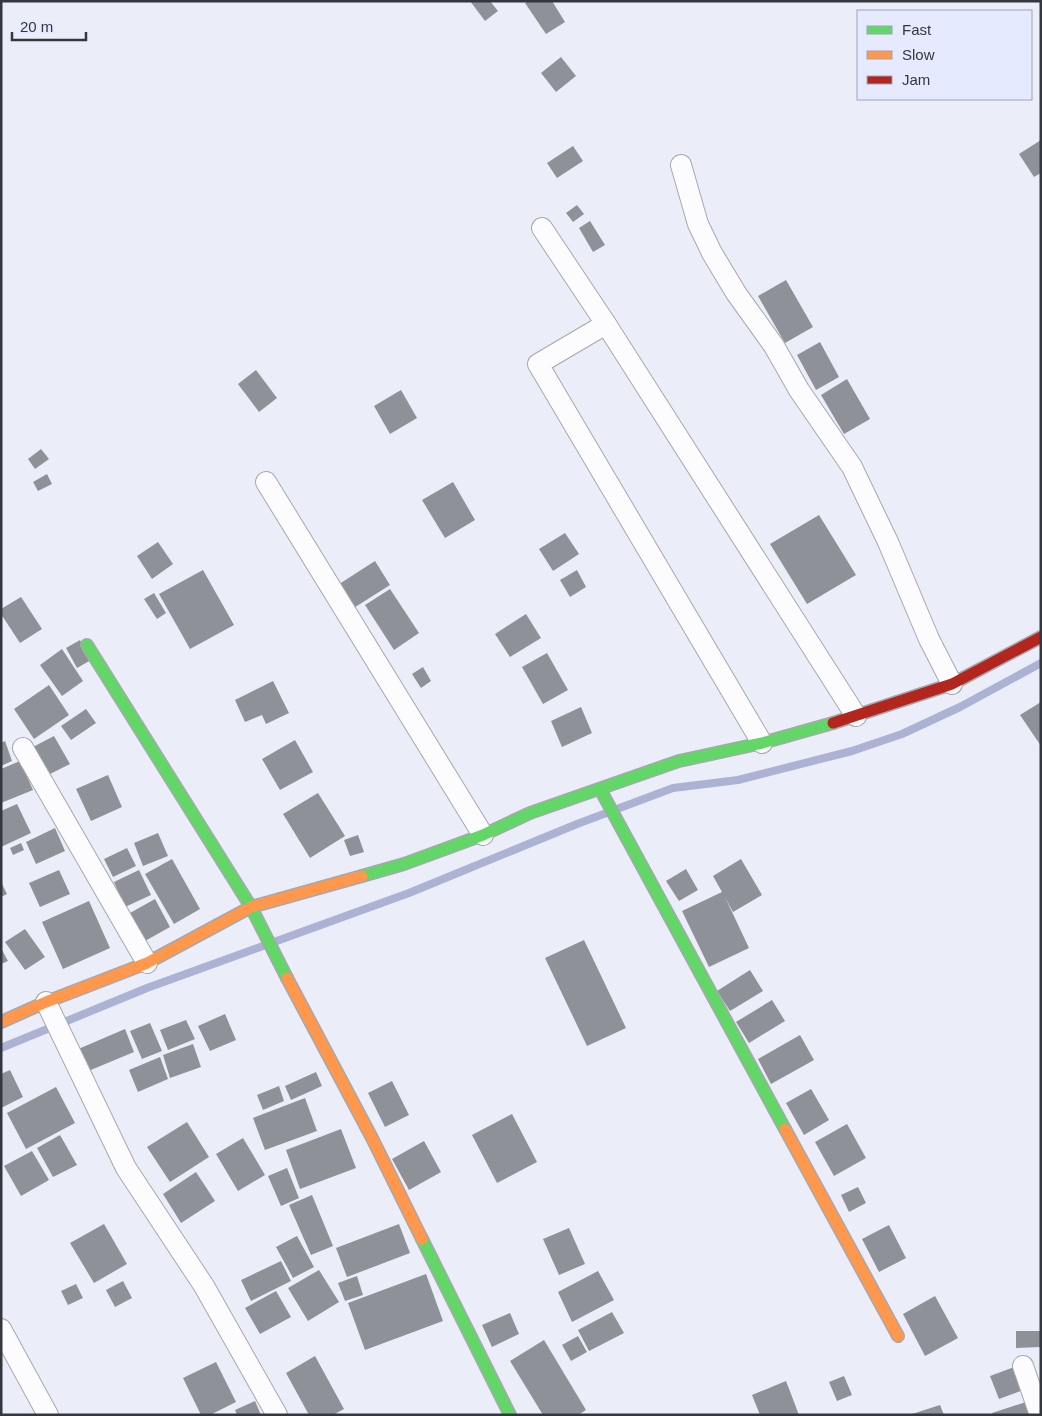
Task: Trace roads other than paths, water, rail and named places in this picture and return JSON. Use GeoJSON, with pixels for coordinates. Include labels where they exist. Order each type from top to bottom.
{"type":"FeatureCollection","features":[{"type":"Feature","properties":{"kind":"street"},"geometry":{"type":"LineString","coordinates":[[681,165],[698,224],[712,253],[736,293],[774,346],[799,390],[852,467],[888,542],[929,639],[952,684]]}},
{"type":"Feature","properties":{"kind":"street"},"geometry":{"type":"LineString","coordinates":[[542,228],[606,324],[856,716]]}},
{"type":"Feature","properties":{"kind":"street"},"geometry":{"type":"LineString","coordinates":[[606,324],[538,364],[762,743]]}},
{"type":"Feature","properties":{"kind":"street"},"geometry":{"type":"LineString","coordinates":[[266,482],[483,835]]}},
{"type":"Feature","properties":{"kind":"street"},"geometry":{"type":"LineString","coordinates":[[1,1022],[49,1007],[147,963],[251,907],[404,864],[483,835],[530,813],[602,794],[679,761],[762,743],[856,716],[952,684],[1041,637]]}},
{"type":"Feature","properties":{"kind":"street"},"geometry":{"type":"LineString","coordinates":[[87,645],[251,907],[274,956],[372,1138],[510,1415]]}},
{"type":"Feature","properties":{"kind":"street"},"geometry":{"type":"LineString","coordinates":[[23,748],[147,963]]}},
{"type":"Feature","properties":{"kind":"street"},"geometry":{"type":"LineString","coordinates":[[602,794],[898,1336]]}},
{"type":"Feature","properties":{"kind":"street"},"geometry":{"type":"LineString","coordinates":[[49,1007],[126,1168],[204,1286],[277,1415]]}},
{"type":"Feature","properties":{"kind":"street"},"geometry":{"type":"LineString","coordinates":[[1,1329],[48,1415]]}},
{"type":"Feature","properties":{"kind":"street"},"geometry":{"type":"LineString","coordinates":[[1023,1366],[1040,1415]]}},
{"type":"Feature","properties":{"kind":"waterway"},"geometry":{"type":"LineString","coordinates":[[1,1048],[147,988],[409,893],[577,824],[673,788],[738,780],[852,751],[902,734],[960,707],[1041,663]]}}]}
